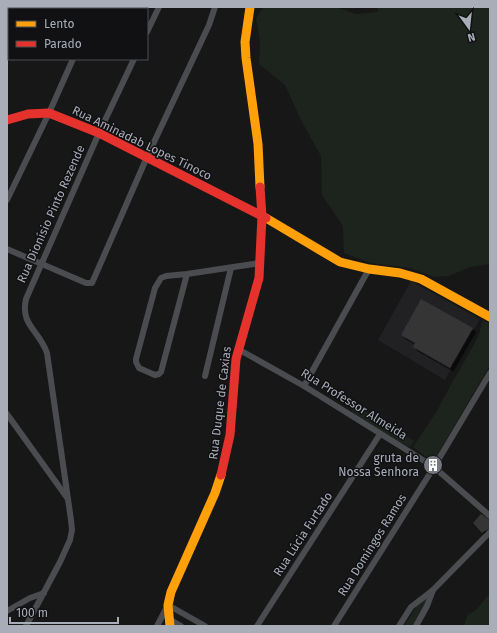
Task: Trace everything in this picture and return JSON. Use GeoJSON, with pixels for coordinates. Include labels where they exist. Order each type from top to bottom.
{"type":"FeatureCollection","features":[{"type":"Feature","properties":{"kind":"street"},"geometry":{"type":"LineString","coordinates":[[148,30],[159,7]]}},
{"type":"Feature","properties":{"kind":"street"},"geometry":{"type":"LineString","coordinates":[[7,249],[86,283],[92,283],[147,157],[209,25],[215,7]]}},
{"type":"Feature","properties":{"kind":"street","name":"Rua Duque de Caxias"},"geometry":{"type":"LineString","coordinates":[[170,623],[168,605],[171,592],[215,493],[224,467],[230,435],[238,349],[256,292],[260,263],[262,216],[258,144],[245,42],[250,7]]}},
{"type":"Feature","properties":{"kind":"street"},"geometry":{"type":"LineString","coordinates":[[7,200],[50,113],[73,60]]}},
{"type":"Feature","properties":{"kind":"street","name":"Rua Dionísio Pinto Rezende"},"geometry":{"type":"LineString","coordinates":[[26,626],[60,562],[70,540],[72,530],[47,353],[41,339],[25,316],[24,308],[26,299],[99,133],[134,60]]}},
{"type":"Feature","properties":{"kind":"street","name":"Rua Aminadab Lopes Tinoco"},"geometry":{"type":"LineString","coordinates":[[7,120],[28,114],[50,113],[99,133],[262,216],[340,262],[368,269],[400,272],[416,277],[490,317]]}},
{"type":"Feature","properties":{"kind":"street"},"geometry":{"type":"LineString","coordinates":[[187,274],[161,372],[155,375],[139,368],[136,362],[155,288],[161,278],[166,276],[260,263]]}},
{"type":"Feature","properties":{"kind":"street"},"geometry":{"type":"LineString","coordinates":[[205,376],[232,268]]}},
{"type":"Feature","properties":{"kind":"street"},"geometry":{"type":"LineString","coordinates":[[304,386],[368,269]]}},
{"type":"Feature","properties":{"kind":"street","name":"Rua Professor Almeida"},"geometry":{"type":"LineString","coordinates":[[238,349],[304,386],[434,467],[490,516]]}},
{"type":"Feature","properties":{"kind":"street","name":"Rua Domingos Ramos"},"geometry":{"type":"LineString","coordinates":[[334,626],[434,467],[490,373]]}},
{"type":"Feature","properties":{"kind":"street"},"geometry":{"type":"LineString","coordinates":[[7,414],[68,499]]}},
{"type":"Feature","properties":{"kind":"street","name":"Rua Lúcia Furtado"},"geometry":{"type":"LineString","coordinates":[[257,626],[380,434]]}},
{"type":"Feature","properties":{"kind":"street"},"geometry":{"type":"LineString","coordinates":[[400,626],[411,607],[432,590],[490,532]]}},
{"type":"Feature","properties":{"kind":"street"},"geometry":{"type":"LineString","coordinates":[[416,626],[424,615],[432,590]]}},
{"type":"Feature","properties":{"kind":"street"},"geometry":{"type":"LineString","coordinates":[[7,611],[30,598],[44,593]]}},
{"type":"Feature","properties":{"kind":"street"},"geometry":{"type":"LineString","coordinates":[[157,626],[168,605],[205,626]]}},
{"type":"Feature","properties":{"kind":"street"},"geometry":{"type":"LineString","coordinates":[[170,623],[181,626]]}},
{"type":"Feature","properties":{"kind":"shaded area"},"geometry":{"type":"Polygon","coordinates":[[[264,7],[336,7],[356,14],[378,12],[378,7],[490,7],[490,264],[470,267],[449,276],[434,277],[410,268],[371,263],[344,253],[343,226],[322,195],[321,156],[302,122],[285,85],[259,64],[260,41],[256,18],[264,7]]]}},
{"type":"Feature","properties":{"kind":"shaded area"},"geometry":{"type":"Polygon","coordinates":[[[411,281],[480,319],[445,380],[378,340],[411,281]]]}},
{"type":"Feature","properties":{"kind":"shaded area"},"geometry":{"type":"Polygon","coordinates":[[[482,320],[490,324],[490,365],[433,462],[413,447],[437,411],[477,339],[482,320]]]}},
{"type":"Feature","properties":{"kind":"shaded area"},"geometry":{"type":"Polygon","coordinates":[[[355,404],[414,441],[410,447],[351,413],[355,404]]]}},
{"type":"Feature","properties":{"kind":"shaded area"},"geometry":{"type":"Polygon","coordinates":[[[490,593],[490,626],[463,626],[468,614],[475,611],[490,593]]]}},
{"type":"Feature","properties":{"kind":"shaded area"},"geometry":{"type":"Polygon","coordinates":[[[430,595],[415,626],[404,626],[418,604],[430,595]]]}},
{"type":"Feature","properties":{"kind":"building"},"geometry":{"type":"Polygon","coordinates":[[[421,299],[473,328],[450,368],[413,347],[415,343],[401,335],[421,299]]]}},
{"type":"Feature","properties":{"kind":"building"},"geometry":{"type":"Polygon","coordinates":[[[481,514],[490,520],[490,528],[482,533],[473,523],[481,514]]]}},
{"type":"Feature","properties":{"kind":"traffic: slow"},"geometry":{"type":"LineString","coordinates":[[250,7],[245,42],[258,144],[260,187]]}},
{"type":"Feature","properties":{"kind":"traffic: slow"},"geometry":{"type":"LineString","coordinates":[[266,218],[340,262],[369,269],[400,273],[421,279],[490,317]]}},
{"type":"Feature","properties":{"kind":"traffic: slow"},"geometry":{"type":"LineString","coordinates":[[170,626],[168,605],[171,592],[215,493],[221,475]]}},
{"type":"Feature","properties":{"kind":"traffic: jam"},"geometry":{"type":"LineString","coordinates":[[7,120],[28,114],[49,113],[99,133],[266,218]]}},
{"type":"Feature","properties":{"kind":"traffic: jam"},"geometry":{"type":"LineString","coordinates":[[221,475],[230,435],[236,359],[259,278],[262,216],[260,187]]}},
{"type":"Feature","properties":{"kind":"place","name":"gruta de Nossa Senhora"},"geometry":{"type":"Point","coordinates":[433,465]}}]}
